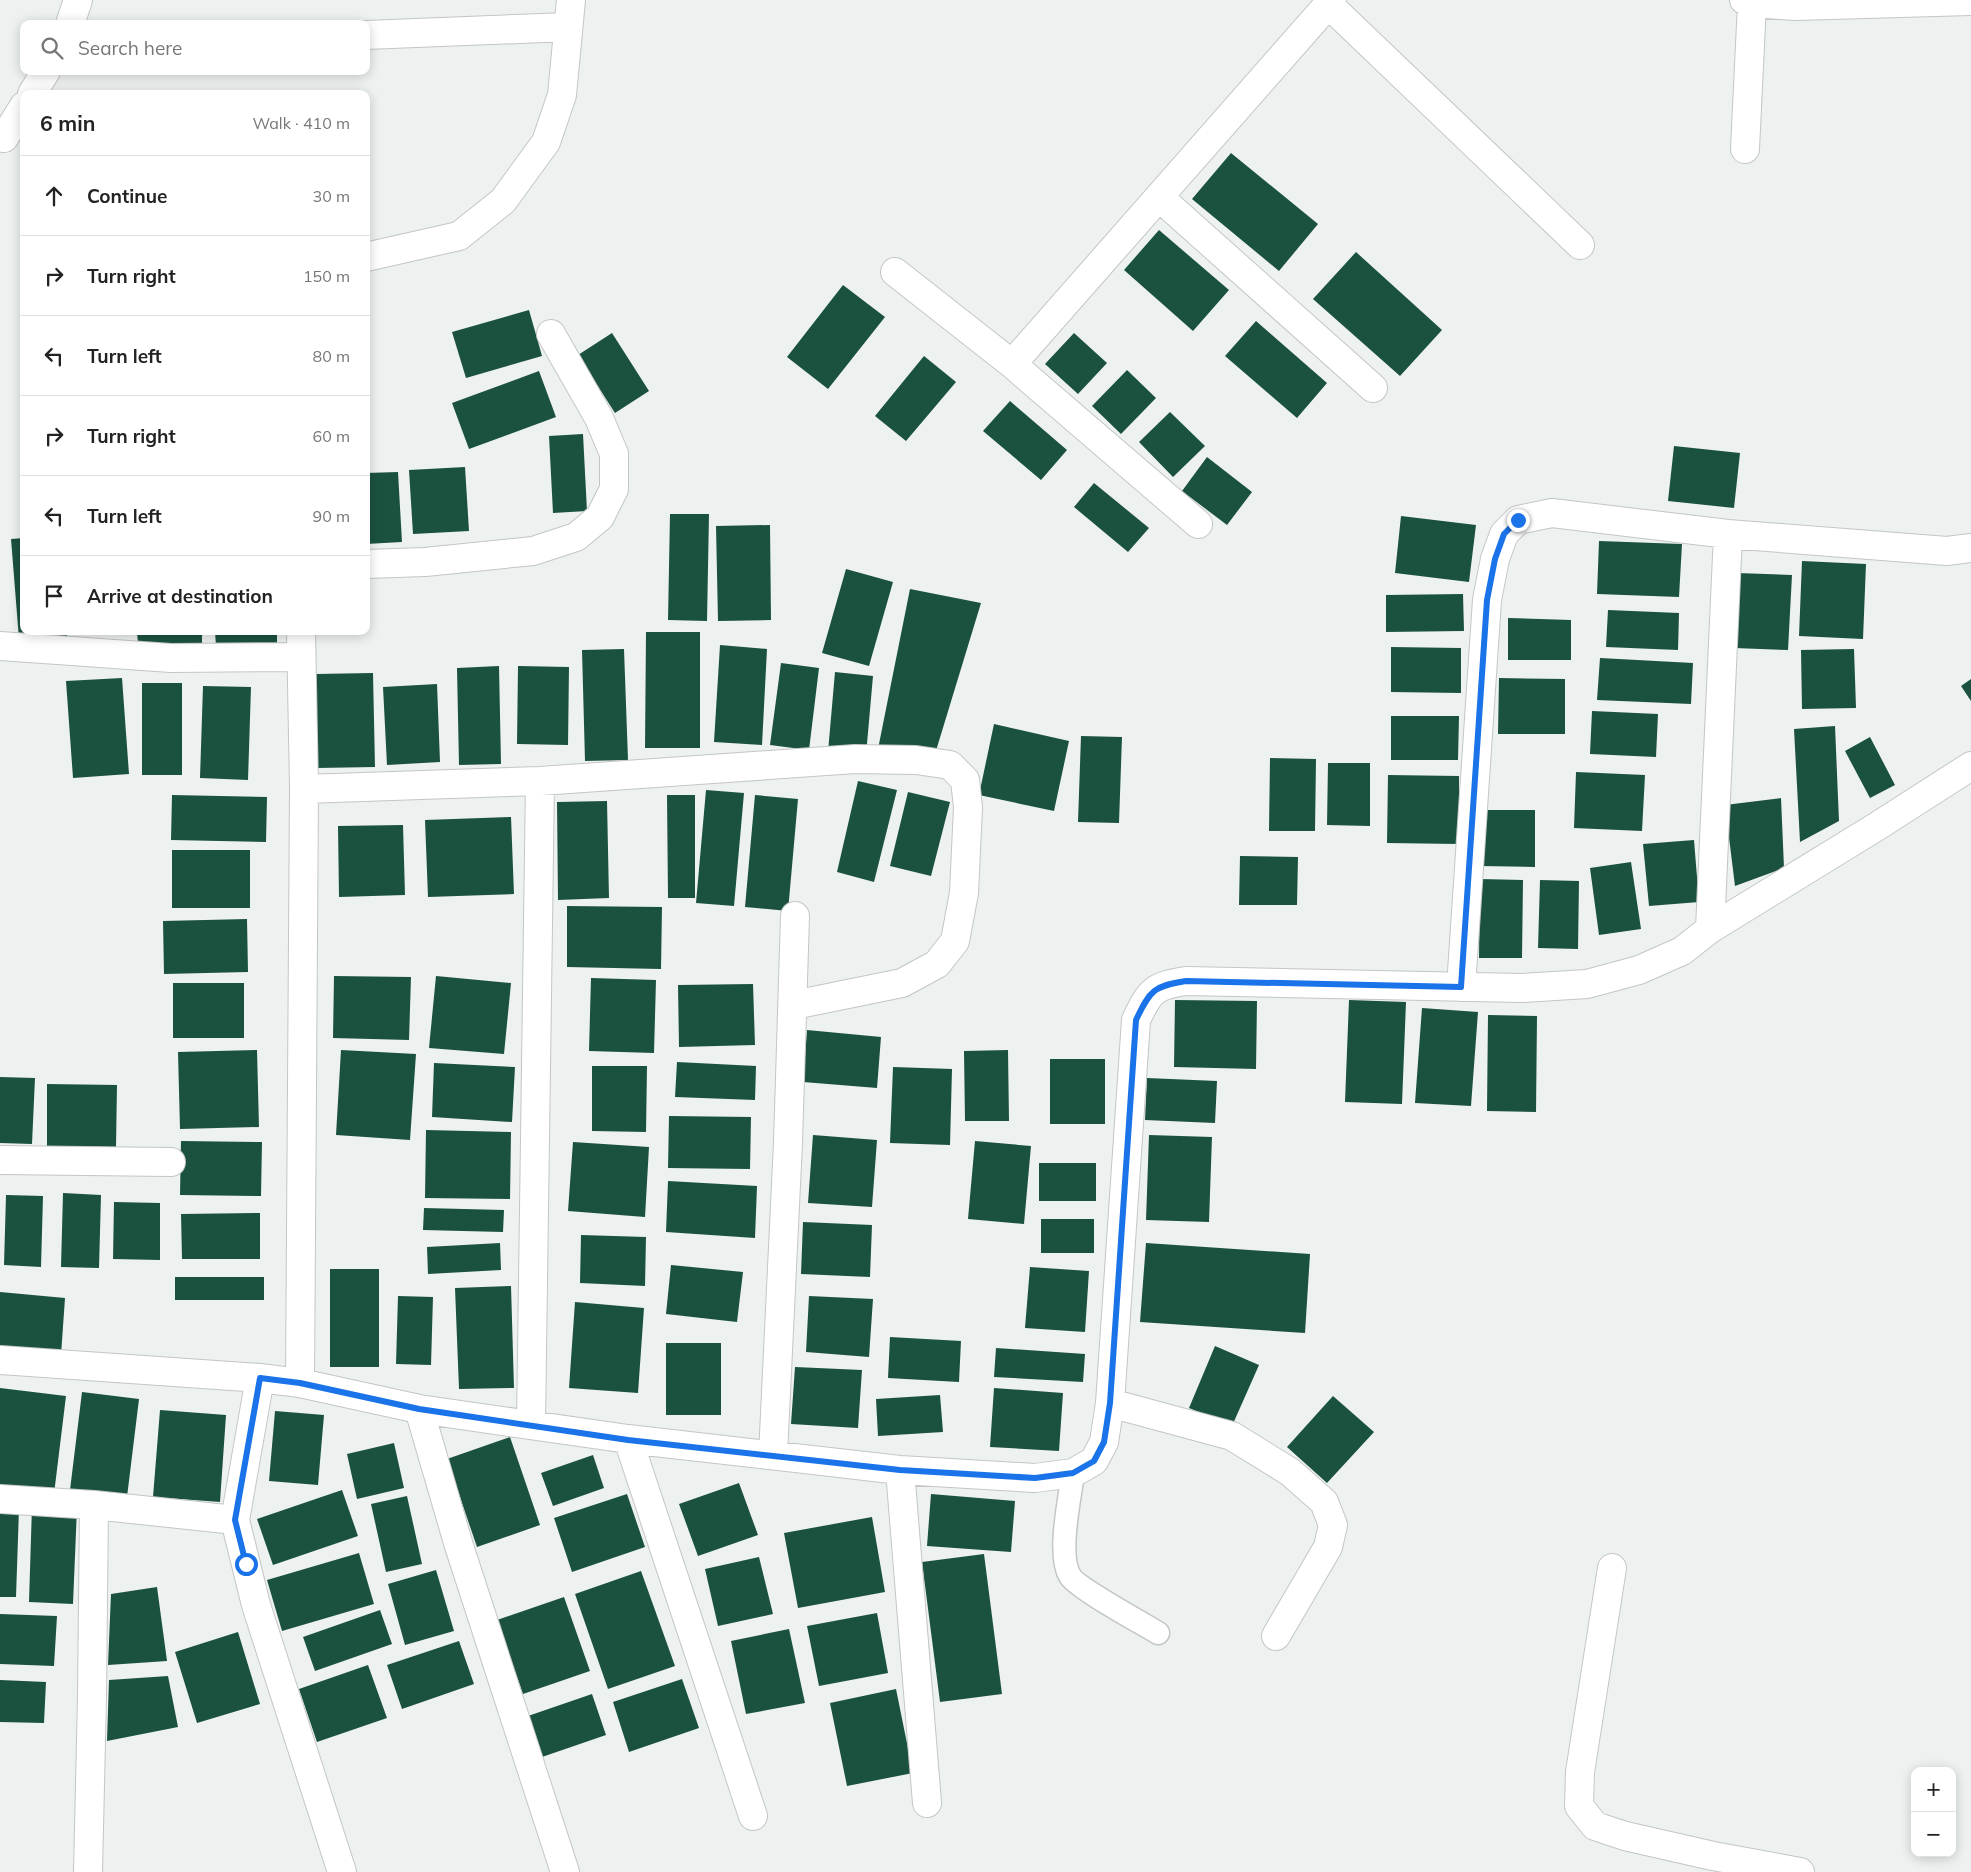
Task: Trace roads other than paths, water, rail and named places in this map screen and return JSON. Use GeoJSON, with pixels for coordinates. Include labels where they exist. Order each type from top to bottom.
{"type":"FeatureCollection","features":[{"type":"Feature","properties":{"kind":"street"},"geometry":{"type":"LineString","coordinates":[[71,20],[78,0]]}},
{"type":"Feature","properties":{"kind":"street"},"geometry":{"type":"LineString","coordinates":[[370,256],[459,236],[502,201],[546,142],[562,94],[571,0]]}},
{"type":"Feature","properties":{"kind":"street"},"geometry":{"type":"LineString","coordinates":[[1745,149],[1748,1],[1795,6],[1837,2],[1971,1]]}},
{"type":"Feature","properties":{"kind":"street"},"geometry":{"type":"LineString","coordinates":[[1012,364],[1330,2],[1580,245]]}},
{"type":"Feature","properties":{"kind":"street"},"geometry":{"type":"LineString","coordinates":[[370,35],[568,27]]}},
{"type":"Feature","properties":{"kind":"street"},"geometry":{"type":"LineString","coordinates":[[34,90],[44,75]]}},
{"type":"Feature","properties":{"kind":"street"},"geometry":{"type":"LineString","coordinates":[[4,138],[20,112]]}},
{"type":"Feature","properties":{"kind":"street"},"geometry":{"type":"LineString","coordinates":[[1159,197],[1373,388]]}},
{"type":"Feature","properties":{"kind":"street"},"geometry":{"type":"LineString","coordinates":[[895,272],[1012,364],[1198,524]]}},
{"type":"Feature","properties":{"kind":"street"},"geometry":{"type":"LineString","coordinates":[[370,564],[425,562],[533,551],[576,538],[600,517],[614,489],[614,454],[599,418],[551,334]]}},
{"type":"Feature","properties":{"kind":"street"},"geometry":{"type":"LineString","coordinates":[[1461,987],[1487,600],[1495,559],[1504,534],[1518,520],[1552,513],[1728,534],[1947,551],[1971,548]]}},
{"type":"Feature","properties":{"kind":"street"},"geometry":{"type":"LineString","coordinates":[[1710,929],[1728,534]]}},
{"type":"Feature","properties":{"kind":"street"},"geometry":{"type":"LineString","coordinates":[[0,646],[171,658],[301,644],[304,789],[300,1383]]}},
{"type":"Feature","properties":{"kind":"street"},"geometry":{"type":"LineString","coordinates":[[304,789],[540,780],[855,759],[916,760],[950,764],[965,780],[968,807],[964,893],[955,941],[937,964],[902,983],[794,1005]]}},
{"type":"Feature","properties":{"kind":"street"},"geometry":{"type":"LineString","coordinates":[[0,1360],[260,1378],[300,1383],[419,1409],[531,1424],[628,1440],[900,1470],[1035,1478],[1073,1473],[1094,1461],[1104,1442],[1110,1403],[1136,1020],[1147,996],[1164,984],[1186,981],[1522,988],[1587,984],[1639,970],[1682,951],[1710,929],[1971,766]]}},
{"type":"Feature","properties":{"kind":"street"},"geometry":{"type":"LineString","coordinates":[[531,1424],[540,780]]}},
{"type":"Feature","properties":{"kind":"street"},"geometry":{"type":"LineString","coordinates":[[773,1456],[794,1005],[795,916]]}},
{"type":"Feature","properties":{"kind":"street"},"geometry":{"type":"LineString","coordinates":[[0,1160],[171,1162]]}},
{"type":"Feature","properties":{"kind":"street"},"geometry":{"type":"LineString","coordinates":[[260,1378],[235,1520],[256,1605],[342,1872]]}},
{"type":"Feature","properties":{"kind":"street"},"geometry":{"type":"LineString","coordinates":[[1110,1403],[1232,1436],[1290,1472],[1324,1502],[1333,1525],[1328,1547],[1276,1636]]}},
{"type":"Feature","properties":{"kind":"street"},"geometry":{"type":"LineString","coordinates":[[419,1409],[459,1546],[564,1872]]}},
{"type":"Feature","properties":{"kind":"street"},"geometry":{"type":"LineString","coordinates":[[628,1440],[753,1816]]}},
{"type":"Feature","properties":{"kind":"street"},"geometry":{"type":"LineString","coordinates":[[900,1470],[927,1803]]}},
{"type":"Feature","properties":{"kind":"street"},"geometry":{"type":"LineString","coordinates":[[0,1499],[235,1520]]}},
{"type":"Feature","properties":{"kind":"street"},"geometry":{"type":"LineString","coordinates":[[88,1872],[94,1506]]}},
{"type":"Feature","properties":{"kind":"street"},"geometry":{"type":"LineString","coordinates":[[1612,1568],[1580,1772],[1579,1806],[1595,1826],[1625,1836],[1713,1856],[1800,1872]]}},
{"type":"Feature","properties":{"kind":"lane"},"geometry":{"type":"LineString","coordinates":[[1073,1473],[1063,1553],[1070,1576],[1082,1586],[1158,1632]]}}]}
